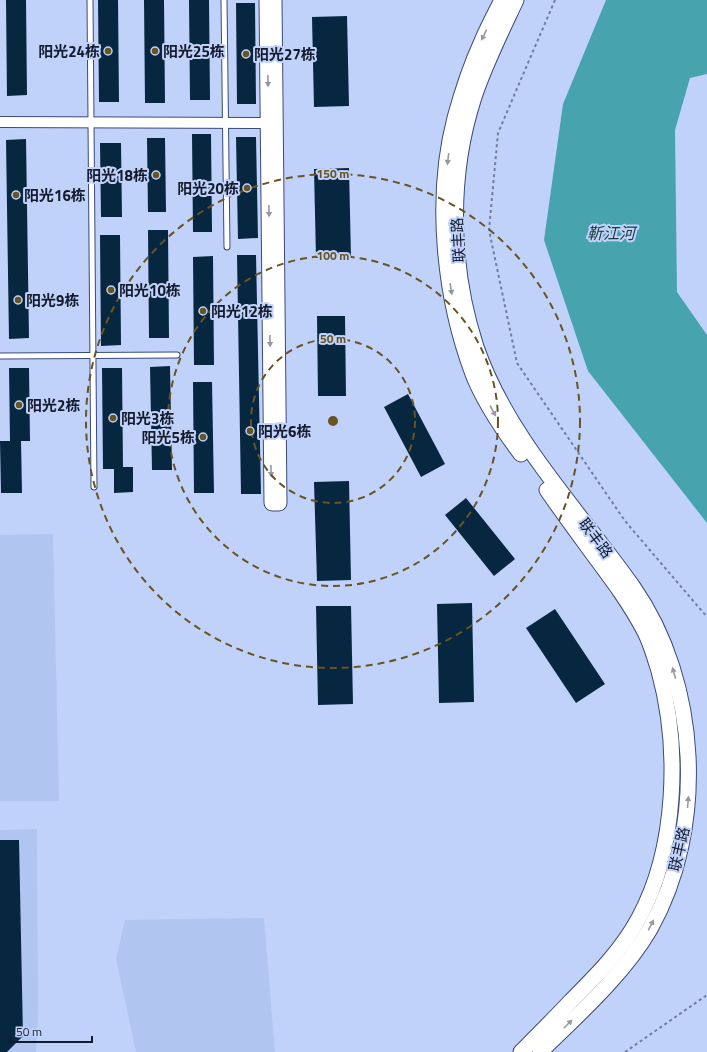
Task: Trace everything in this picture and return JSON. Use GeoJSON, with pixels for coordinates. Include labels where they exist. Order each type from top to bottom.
{"type":"FeatureCollection","features":[{"type":"Feature","properties":{"kind":"main road"},"geometry":{"type":"LineString","coordinates":[[267,0],[272,123],[279,503],[272,503],[272,123],[274,0]]}},
{"type":"Feature","properties":{"kind":"main road","name":"联丰路"},"geometry":{"type":"LineString","coordinates":[[502,0],[481,41],[466,81],[455,119],[449,148],[444,208],[444,234],[457,323],[474,375],[505,432],[616,585],[646,633],[665,692],[670,724],[672,753],[672,782],[669,819],[662,855],[650,894],[639,918],[625,941],[608,962],[521,1052]]}},
{"type":"Feature","properties":{"kind":"main road","name":"联丰路"},"geometry":{"type":"LineString","coordinates":[[516,0],[484,71],[473,101],[463,138],[458,169],[456,222],[459,269],[463,294],[476,347],[495,392],[518,433],[633,587],[649,612],[664,641],[674,673],[685,724],[689,785],[686,819],[680,855],[667,894],[650,929],[636,950],[602,990],[540,1052]]}},
{"type":"Feature","properties":{"kind":"street"},"geometry":{"type":"LineString","coordinates":[[0,122],[272,123]]}},
{"type":"Feature","properties":{"kind":"lane"},"geometry":{"type":"LineString","coordinates":[[90,0],[94,487]]}},
{"type":"Feature","properties":{"kind":"lane"},"geometry":{"type":"LineString","coordinates":[[224,0],[226,247]]}},
{"type":"Feature","properties":{"kind":"lane"},"geometry":{"type":"LineString","coordinates":[[0,356],[177,355]]}},
{"type":"Feature","properties":{"kind":"path"},"geometry":{"type":"LineString","coordinates":[[555,0],[498,133],[489,230],[517,363],[625,521],[707,617]]}},
{"type":"Feature","properties":{"kind":"path"},"geometry":{"type":"LineString","coordinates":[[625,1052],[707,995]]}},
{"type":"Feature","properties":{"kind":"shaded area"},"geometry":{"type":"Polygon","coordinates":[[[53,534],[59,801],[0,801],[0,535],[53,534]]]}},
{"type":"Feature","properties":{"kind":"shaded area"},"geometry":{"type":"Polygon","coordinates":[[[37,829],[38,1015],[36,1052],[0,1052],[0,830],[37,829]]]}},
{"type":"Feature","properties":{"kind":"shaded area"},"geometry":{"type":"Polygon","coordinates":[[[264,918],[275,1052],[136,1052],[116,959],[125,920],[264,918]]]}},
{"type":"Feature","properties":{"kind":"water","name":"靳江河"},"geometry":{"type":"Polygon","coordinates":[[[606,0],[707,0],[707,74],[690,78],[675,130],[677,292],[707,335],[707,523],[588,371],[544,240],[563,104],[606,0]]]}},
{"type":"Feature","properties":{"kind":"building"},"geometry":{"type":"Polygon","coordinates":[[[6,0],[26,0],[27,95],[7,96],[6,0]]]}},
{"type":"Feature","properties":{"kind":"building","name":"阳光24栋"},"geometry":{"type":"Polygon","coordinates":[[[98,0],[118,0],[119,102],[99,102],[98,0]]]}},
{"type":"Feature","properties":{"kind":"building","name":"阳光25栋"},"geometry":{"type":"Polygon","coordinates":[[[144,0],[164,0],[165,103],[145,103],[144,0]]]}},
{"type":"Feature","properties":{"kind":"building"},"geometry":{"type":"Polygon","coordinates":[[[189,0],[209,0],[210,100],[190,100],[189,0]]]}},
{"type":"Feature","properties":{"kind":"building","name":"阳光27栋"},"geometry":{"type":"Polygon","coordinates":[[[236,3],[255,3],[256,104],[237,104],[236,3]]]}},
{"type":"Feature","properties":{"kind":"building"},"geometry":{"type":"Polygon","coordinates":[[[347,16],[349,106],[314,107],[312,17],[347,16]]]}},
{"type":"Feature","properties":{"kind":"building"},"geometry":{"type":"Polygon","coordinates":[[[192,134],[211,134],[212,232],[193,232],[192,134]]]}},
{"type":"Feature","properties":{"kind":"building","name":"阳光20栋"},"geometry":{"type":"Polygon","coordinates":[[[236,137],[256,137],[258,238],[238,239],[236,137]]]}},
{"type":"Feature","properties":{"kind":"building","name":"阳光18栋"},"geometry":{"type":"Polygon","coordinates":[[[147,138],[165,138],[166,212],[148,212],[147,138]]]}},
{"type":"Feature","properties":{"kind":"building"},"geometry":{"type":"Polygon","coordinates":[[[26,139],[29,338],[9,339],[6,140],[26,139]]]}},
{"type":"Feature","properties":{"kind":"building"},"geometry":{"type":"Polygon","coordinates":[[[100,143],[121,143],[122,217],[101,217],[100,143]]]}},
{"type":"Feature","properties":{"kind":"building"},"geometry":{"type":"Polygon","coordinates":[[[349,168],[351,258],[316,258],[314,169],[349,168]]]}},
{"type":"Feature","properties":{"kind":"building"},"geometry":{"type":"Polygon","coordinates":[[[148,230],[168,230],[169,338],[149,338],[148,230]]]}},
{"type":"Feature","properties":{"kind":"building","name":"阳光10栋"},"geometry":{"type":"Polygon","coordinates":[[[100,235],[120,235],[121,345],[101,346],[100,235]]]}},
{"type":"Feature","properties":{"kind":"building"},"geometry":{"type":"Polygon","coordinates":[[[237,255],[256,255],[261,494],[241,494],[237,255]]]}},
{"type":"Feature","properties":{"kind":"building","name":"阳光12栋"},"geometry":{"type":"Polygon","coordinates":[[[213,256],[214,365],[194,365],[193,257],[213,256]]]}},
{"type":"Feature","properties":{"kind":"building"},"geometry":{"type":"Polygon","coordinates":[[[317,316],[345,316],[346,396],[318,396],[317,316]]]}},
{"type":"Feature","properties":{"kind":"building"},"geometry":{"type":"Polygon","coordinates":[[[170,366],[172,470],[152,470],[150,367],[170,366]]]}},
{"type":"Feature","properties":{"kind":"building","name":"阳光2栋"},"geometry":{"type":"Polygon","coordinates":[[[9,368],[29,368],[30,441],[21,441],[22,493],[1,493],[0,441],[10,441],[9,368]]]}},
{"type":"Feature","properties":{"kind":"building","name":"阳光3栋"},"geometry":{"type":"Polygon","coordinates":[[[102,368],[122,368],[123,467],[133,467],[133,492],[114,493],[114,469],[103,469],[102,368]]]}},
{"type":"Feature","properties":{"kind":"building","name":"阳光5栋"},"geometry":{"type":"Polygon","coordinates":[[[193,382],[212,382],[214,493],[194,493],[193,382]]]}},
{"type":"Feature","properties":{"kind":"building"},"geometry":{"type":"Polygon","coordinates":[[[408,394],[445,464],[421,477],[384,407],[408,394]]]}},
{"type":"Feature","properties":{"kind":"building"},"geometry":{"type":"Polygon","coordinates":[[[349,481],[351,580],[317,581],[314,482],[349,481]]]}},
{"type":"Feature","properties":{"kind":"building"},"geometry":{"type":"Polygon","coordinates":[[[466,498],[515,559],[494,576],[445,515],[466,498]]]}},
{"type":"Feature","properties":{"kind":"building"},"geometry":{"type":"Polygon","coordinates":[[[472,603],[474,702],[439,703],[437,604],[472,603]]]}},
{"type":"Feature","properties":{"kind":"building"},"geometry":{"type":"Polygon","coordinates":[[[316,606],[351,606],[353,704],[318,705],[316,606]]]}},
{"type":"Feature","properties":{"kind":"building"},"geometry":{"type":"Polygon","coordinates":[[[555,609],[605,684],[576,703],[526,628],[555,609]]]}},
{"type":"Feature","properties":{"kind":"building"},"geometry":{"type":"Polygon","coordinates":[[[0,840],[19,840],[23,1036],[7,1052],[0,1052],[0,840]]]}},
{"type":"Feature","properties":{"kind":"place","name":"阳光24栋"},"geometry":{"type":"Point","coordinates":[108,51]}},
{"type":"Feature","properties":{"kind":"place","name":"阳光25栋"},"geometry":{"type":"Point","coordinates":[155,51]}},
{"type":"Feature","properties":{"kind":"place","name":"阳光27栋"},"geometry":{"type":"Point","coordinates":[246,54]}},
{"type":"Feature","properties":{"kind":"place","name":"阳光18栋"},"geometry":{"type":"Point","coordinates":[156,175]}},
{"type":"Feature","properties":{"kind":"place","name":"阳光20栋"},"geometry":{"type":"Point","coordinates":[247,188]}},
{"type":"Feature","properties":{"kind":"place","name":"阳光16栋"},"geometry":{"type":"Point","coordinates":[16,195]}},
{"type":"Feature","properties":{"kind":"place","name":"阳光10栋"},"geometry":{"type":"Point","coordinates":[111,290]}},
{"type":"Feature","properties":{"kind":"place","name":"阳光9栋"},"geometry":{"type":"Point","coordinates":[18,300]}},
{"type":"Feature","properties":{"kind":"place","name":"阳光12栋"},"geometry":{"type":"Point","coordinates":[203,311]}},
{"type":"Feature","properties":{"kind":"place","name":"阳光2栋"},"geometry":{"type":"Point","coordinates":[19,405]}},
{"type":"Feature","properties":{"kind":"place","name":"阳光3栋"},"geometry":{"type":"Point","coordinates":[113,418]}},
{"type":"Feature","properties":{"kind":"place","name":"阳光6栋"},"geometry":{"type":"Point","coordinates":[250,431]}},
{"type":"Feature","properties":{"kind":"place","name":"阳光5栋"},"geometry":{"type":"Point","coordinates":[203,437]}}]}
